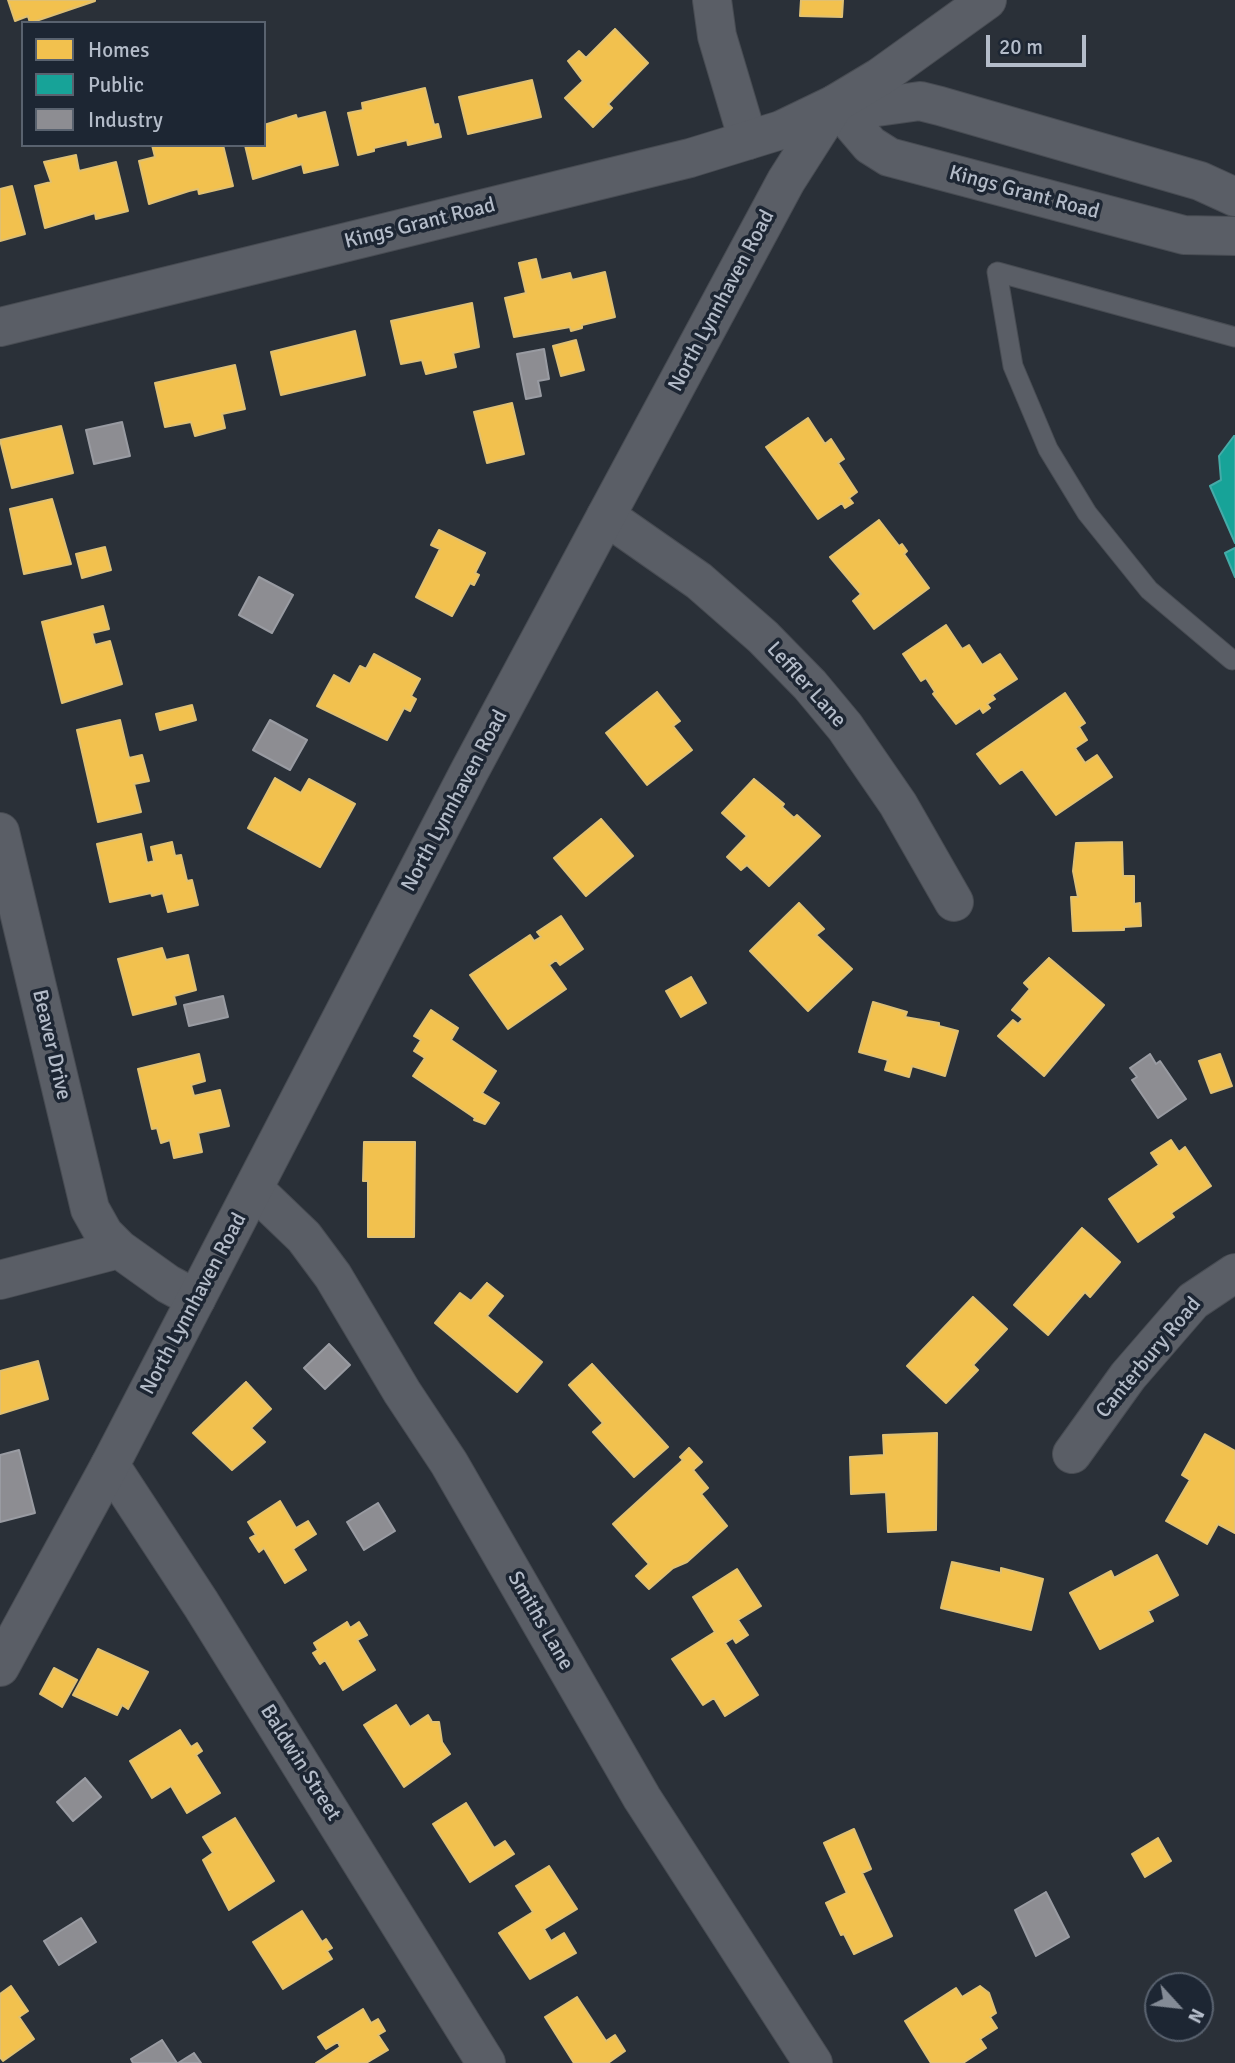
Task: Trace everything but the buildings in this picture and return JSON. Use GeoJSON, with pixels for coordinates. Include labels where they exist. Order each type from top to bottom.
{"type":"FeatureCollection","features":[{"type":"Feature","properties":{"kind":"street"},"geometry":{"type":"LineString","coordinates":[[712,0],[717,36],[748,140]]}},
{"type":"Feature","properties":{"kind":"street","name":"North Lynnhaven Road"},"geometry":{"type":"LineString","coordinates":[[4,1651],[110,1465],[463,784],[786,181],[835,104],[880,77],[987,0]]}},
{"type":"Feature","properties":{"kind":"street","name":"Kings Grant Road"},"geometry":{"type":"LineString","coordinates":[[0,327],[690,158],[791,125],[835,104],[877,107],[920,101],[1200,181],[1235,197]]}},
{"type":"Feature","properties":{"kind":"street","name":"Kings Grant Road"},"geometry":{"type":"LineString","coordinates":[[835,104],[870,145],[889,157],[1184,235],[1235,236]]}},
{"type":"Feature","properties":{"kind":"street","name":"Leffler Lane"},"geometry":{"type":"LineString","coordinates":[[606,516],[699,581],[763,637],[810,685],[845,727],[898,804],[954,902]]}},
{"type":"Feature","properties":{"kind":"street","name":"Beaver Drive"},"geometry":{"type":"LineString","coordinates":[[0,832],[90,1209],[104,1234],[119,1249],[168,1284],[196,1299]]}},
{"type":"Feature","properties":{"kind":"street","name":"Smiths Lane"},"geometry":{"type":"LineString","coordinates":[[254,1189],[304,1237],[333,1276],[402,1392],[450,1463],[642,1798],[813,2063]]}},
{"type":"Feature","properties":{"kind":"street"},"geometry":{"type":"LineString","coordinates":[[0,1280],[119,1249]]}},
{"type":"Feature","properties":{"kind":"street","name":"Canterbury Road"},"geometry":{"type":"LineString","coordinates":[[1072,1454],[1128,1376],[1192,1301],[1235,1273]]}},
{"type":"Feature","properties":{"kind":"street","name":"Baldwin Street"},"geometry":{"type":"LineString","coordinates":[[110,1465],[201,1604],[485,2063]]}},
{"type":"Feature","properties":{"kind":"lane"},"geometry":{"type":"LineString","coordinates":[[1232,660],[1149,590],[1087,513],[1048,449],[1013,366],[997,272],[1235,337]]}}]}
